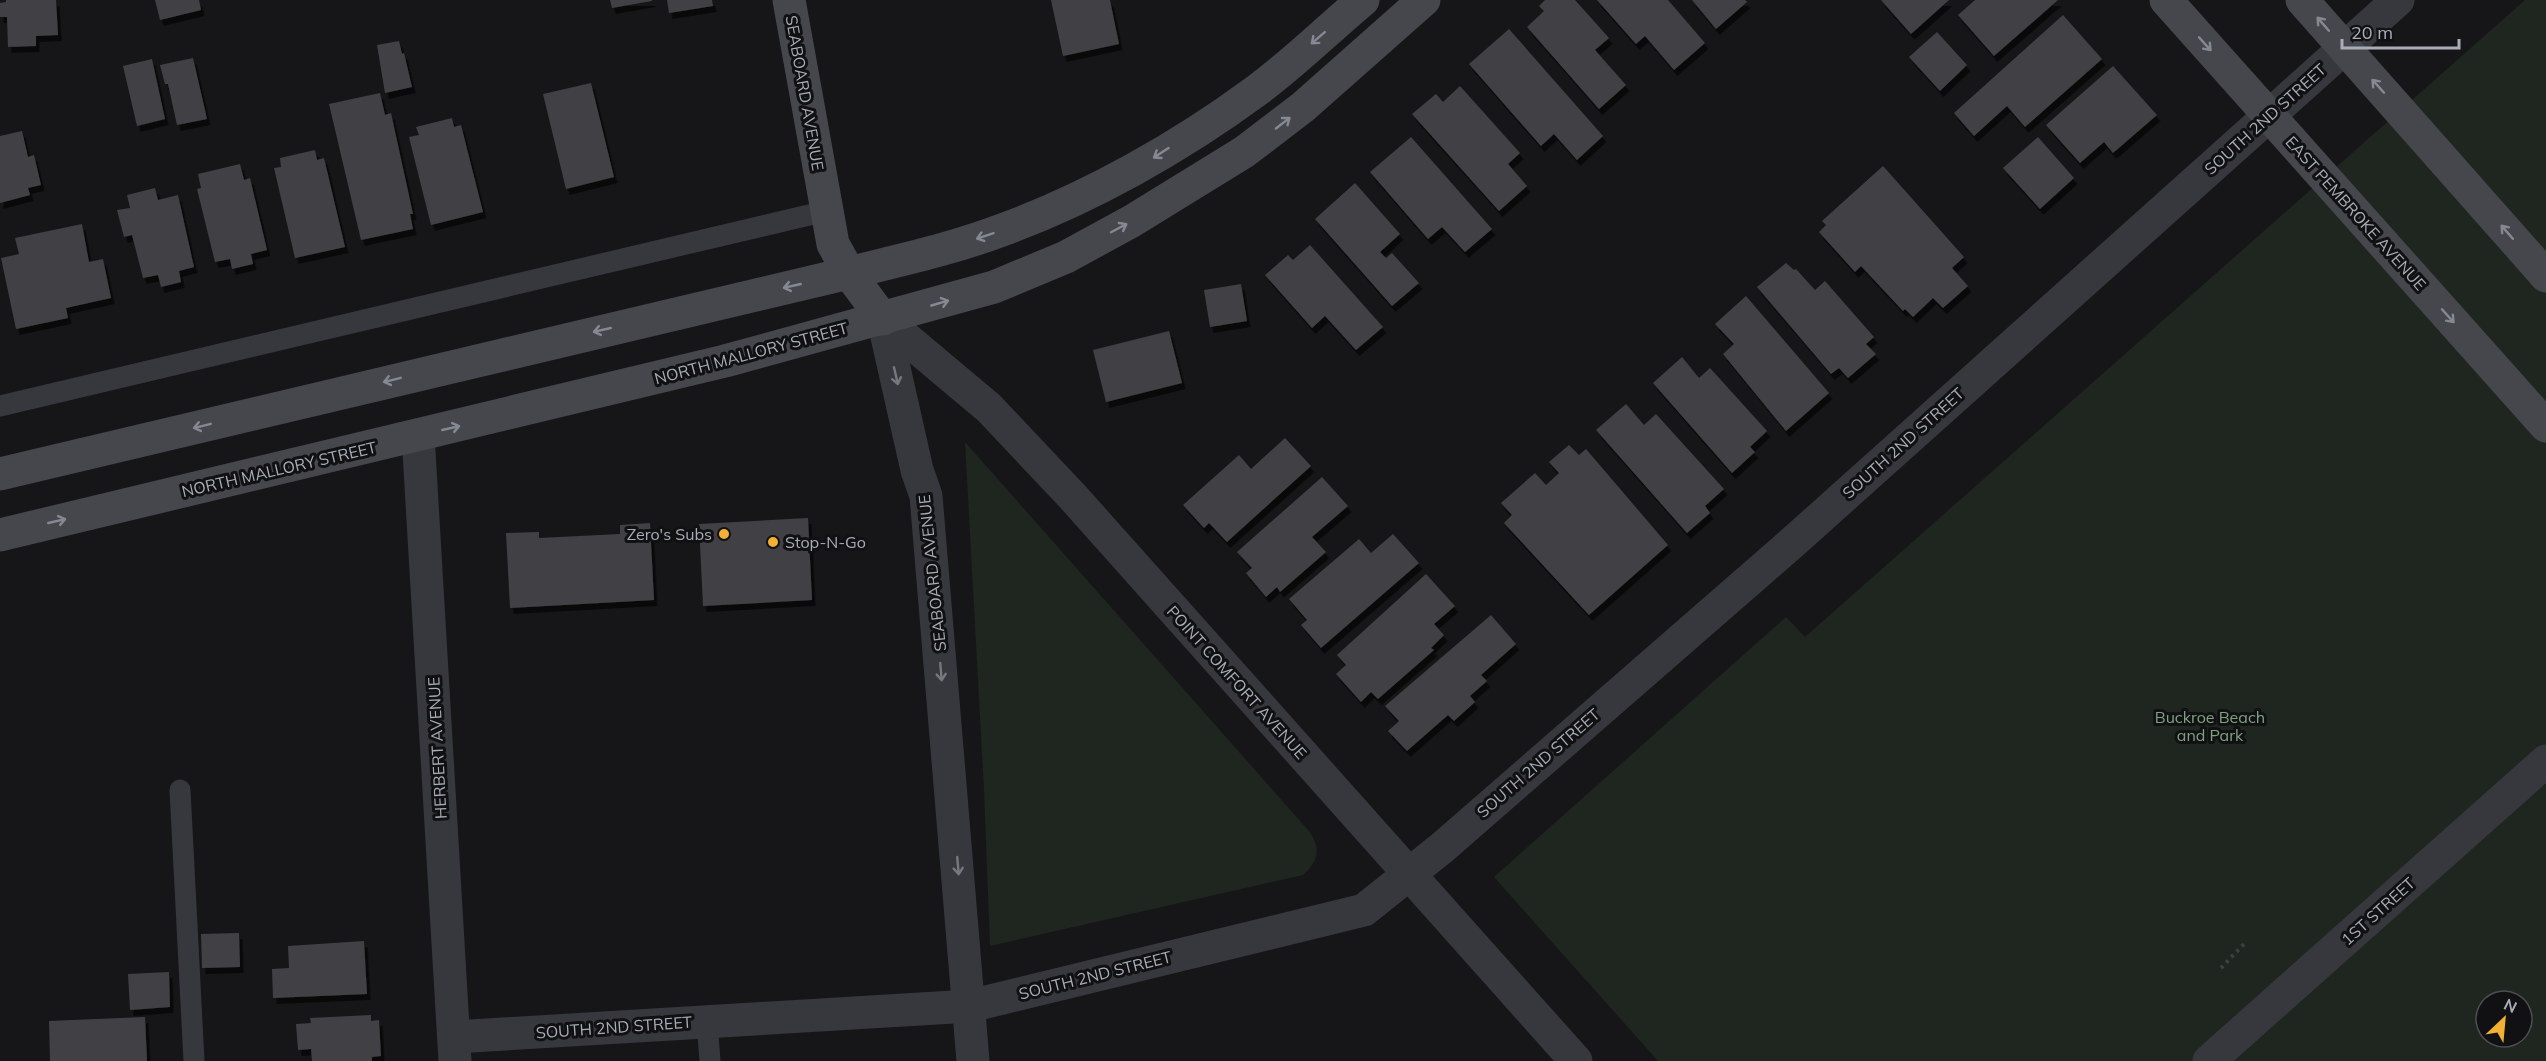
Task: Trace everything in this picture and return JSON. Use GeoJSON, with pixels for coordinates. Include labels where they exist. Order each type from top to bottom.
{"type":"FeatureCollection","features":[{"type":"Feature","properties":{"kind":"main road","name":"SEABOARD AVENUE"},"geometry":{"type":"LineString","coordinates":[[789,0],[833,244],[849,273],[883,319]]}},
{"type":"Feature","properties":{"kind":"main road"},"geometry":{"type":"LineString","coordinates":[[0,474],[849,273],[950,247],[1002,230],[1068,203],[1143,164],[1256,91],[1363,0]]}},
{"type":"Feature","properties":{"kind":"main road","name":"NORTH MALLORY STREET"},"geometry":{"type":"LineString","coordinates":[[0,535],[703,367],[994,287],[1066,257],[1132,221],[1244,153],[1303,107],[1424,0]]}},
{"type":"Feature","properties":{"kind":"main road","name":"EAST PEMBROKE AVENUE"},"geometry":{"type":"LineString","coordinates":[[2166,0],[2546,426]]}},
{"type":"Feature","properties":{"kind":"main road"},"geometry":{"type":"LineString","coordinates":[[2302,0],[2546,276]]}},
{"type":"Feature","properties":{"kind":"street","name":"SOUTH 2ND STREET"},"geometry":{"type":"LineString","coordinates":[[455,1049],[707,1022],[970,1006],[1364,910],[1409,875],[1784,549],[2398,0]]}},
{"type":"Feature","properties":{"kind":"street","name":"POINT COMFORT AVENUE"},"geometry":{"type":"LineString","coordinates":[[883,319],[989,408],[1073,497],[1575,1061]]}},
{"type":"Feature","properties":{"kind":"street","name":"SEABOARD AVENUE"},"geometry":{"type":"LineString","coordinates":[[883,319],[917,470],[926,496],[974,1061]]}},
{"type":"Feature","properties":{"kind":"street","name":"HERBERT AVENUE"},"geometry":{"type":"LineString","coordinates":[[418,435],[455,1049]]}},
{"type":"Feature","properties":{"kind":"street","name":"1ST STREET"},"geometry":{"type":"LineString","coordinates":[[2209,1061],[2546,761]]}},
{"type":"Feature","properties":{"kind":"lane"},"geometry":{"type":"LineString","coordinates":[[0,405],[826,211]]}},
{"type":"Feature","properties":{"kind":"lane"},"geometry":{"type":"LineString","coordinates":[[180,790],[194,1061]]}},
{"type":"Feature","properties":{"kind":"lane"},"geometry":{"type":"LineString","coordinates":[[707,1022],[710,1061]]}},
{"type":"Feature","properties":{"kind":"path"},"geometry":{"type":"LineString","coordinates":[[2221,968],[2244,944]]}},
{"type":"Feature","properties":{"kind":"green space","name":"Buckroe Beach and Park"},"geometry":{"type":"Polygon","coordinates":[[[2525,0],[2546,0],[2546,1061],[1658,1061],[1494,877],[1786,617],[1805,637],[2525,0]]]}},
{"type":"Feature","properties":{"kind":"green space"},"geometry":{"type":"Polygon","coordinates":[[[965,442],[1309,831],[1317,849],[1312,865],[1303,875],[990,946],[965,442]]]}},
{"type":"Feature","properties":{"kind":"building"},"geometry":{"type":"Polygon","coordinates":[[[6,0],[56,0],[58,35],[36,36],[36,46],[8,47],[7,17],[0,17],[0,3],[6,0]]]}},
{"type":"Feature","properties":{"kind":"building"},"geometry":{"type":"Polygon","coordinates":[[[155,0],[199,0],[201,10],[160,20],[155,0]]]}},
{"type":"Feature","properties":{"kind":"building"},"geometry":{"type":"Polygon","coordinates":[[[610,0],[652,0],[652,1],[612,8],[610,0]]]}},
{"type":"Feature","properties":{"kind":"building"},"geometry":{"type":"Polygon","coordinates":[[[667,0],[712,0],[713,6],[669,13],[667,0]]]}},
{"type":"Feature","properties":{"kind":"building"},"geometry":{"type":"Polygon","coordinates":[[[1051,0],[1110,0],[1119,44],[1063,56],[1051,0]]]}},
{"type":"Feature","properties":{"kind":"building"},"geometry":{"type":"Polygon","coordinates":[[[1545,0],[1575,0],[1609,38],[1595,50],[1626,85],[1599,109],[1527,27],[1544,11],[1539,6],[1545,0]]]}},
{"type":"Feature","properties":{"kind":"building"},"geometry":{"type":"Polygon","coordinates":[[[1597,0],[1668,0],[1705,43],[1674,70],[1645,36],[1636,44],[1597,0]]]}},
{"type":"Feature","properties":{"kind":"building"},"geometry":{"type":"Polygon","coordinates":[[[1692,0],[1745,0],[1747,2],[1716,29],[1692,0]]]}},
{"type":"Feature","properties":{"kind":"building"},"geometry":{"type":"Polygon","coordinates":[[[1881,0],[1949,0],[1911,34],[1881,0]]]}},
{"type":"Feature","properties":{"kind":"building"},"geometry":{"type":"Polygon","coordinates":[[[1975,0],[2058,0],[1994,56],[1958,15],[1975,0]]]}},
{"type":"Feature","properties":{"kind":"building"},"geometry":{"type":"Polygon","coordinates":[[[2063,15],[2102,59],[2025,127],[2007,106],[1974,136],[1954,113],[2063,15]]]}},
{"type":"Feature","properties":{"kind":"building"},"geometry":{"type":"Polygon","coordinates":[[[1509,29],[1603,136],[1577,160],[1554,134],[1541,146],[1469,64],[1509,29]]]}},
{"type":"Feature","properties":{"kind":"building"},"geometry":{"type":"Polygon","coordinates":[[[1937,32],[1967,65],[1940,91],[1909,57],[1937,32]]]}},
{"type":"Feature","properties":{"kind":"building"},"geometry":{"type":"Polygon","coordinates":[[[399,41],[412,87],[385,93],[377,45],[399,41]]]}},
{"type":"Feature","properties":{"kind":"building"},"geometry":{"type":"Polygon","coordinates":[[[193,58],[207,119],[177,125],[168,84],[165,84],[160,65],[193,58]]]}},
{"type":"Feature","properties":{"kind":"building"},"geometry":{"type":"Polygon","coordinates":[[[152,59],[165,119],[137,126],[123,66],[152,59]]]}},
{"type":"Feature","properties":{"kind":"building"},"geometry":{"type":"Polygon","coordinates":[[[2113,66],[2157,115],[2113,153],[2104,142],[2080,163],[2046,125],[2113,66]]]}},
{"type":"Feature","properties":{"kind":"building"},"geometry":{"type":"Polygon","coordinates":[[[591,83],[614,177],[566,189],[543,94],[591,83]]]}},
{"type":"Feature","properties":{"kind":"building"},"geometry":{"type":"Polygon","coordinates":[[[1460,86],[1520,153],[1508,164],[1527,186],[1499,211],[1412,114],[1436,94],[1443,102],[1460,86]]]}},
{"type":"Feature","properties":{"kind":"building"},"geometry":{"type":"Polygon","coordinates":[[[380,93],[385,115],[391,113],[413,214],[410,214],[413,229],[361,240],[329,104],[380,93]]]}},
{"type":"Feature","properties":{"kind":"building"},"geometry":{"type":"Polygon","coordinates":[[[452,118],[454,127],[461,125],[483,212],[431,225],[409,137],[419,135],[416,127],[452,118]]]}},
{"type":"Feature","properties":{"kind":"building"},"geometry":{"type":"Polygon","coordinates":[[[22,131],[28,157],[34,155],[41,185],[28,188],[30,195],[0,203],[0,136],[22,131]]]}},
{"type":"Feature","properties":{"kind":"building"},"geometry":{"type":"Polygon","coordinates":[[[1411,137],[1492,229],[1465,252],[1442,227],[1428,239],[1370,172],[1411,137]]]}},
{"type":"Feature","properties":{"kind":"building"},"geometry":{"type":"Polygon","coordinates":[[[2038,137],[2074,178],[2040,209],[2003,168],[2038,137]]]}},
{"type":"Feature","properties":{"kind":"building"},"geometry":{"type":"Polygon","coordinates":[[[315,150],[317,160],[324,158],[345,247],[295,258],[274,168],[281,167],[280,158],[315,150]]]}},
{"type":"Feature","properties":{"kind":"building"},"geometry":{"type":"Polygon","coordinates":[[[240,164],[244,180],[250,178],[267,250],[251,254],[253,264],[232,269],[230,259],[215,262],[197,189],[201,188],[198,174],[240,164]]]}},
{"type":"Feature","properties":{"kind":"building"},"geometry":{"type":"Polygon","coordinates":[[[1883,166],[1964,257],[1952,268],[1968,286],[1943,308],[1933,298],[1913,317],[1905,309],[1903,311],[1861,266],[1855,272],[1819,232],[1826,225],[1822,221],[1883,166]]]}},
{"type":"Feature","properties":{"kind":"building"},"geometry":{"type":"Polygon","coordinates":[[[1355,183],[1400,234],[1380,252],[1386,258],[1392,253],[1419,283],[1392,306],[1315,219],[1355,183]]]}},
{"type":"Feature","properties":{"kind":"building"},"geometry":{"type":"Polygon","coordinates":[[[155,188],[158,200],[178,195],[194,267],[179,271],[181,282],[161,287],[158,275],[143,278],[132,235],[124,237],[117,210],[130,208],[127,195],[155,188]]]}},
{"type":"Feature","properties":{"kind":"building"},"geometry":{"type":"Polygon","coordinates":[[[82,224],[89,262],[103,259],[111,298],[66,308],[68,318],[16,329],[1,258],[19,254],[15,238],[82,224]]]}},
{"type":"Feature","properties":{"kind":"building"},"geometry":{"type":"Polygon","coordinates":[[[1310,245],[1383,327],[1356,350],[1325,316],[1312,328],[1265,275],[1288,255],[1293,260],[1310,245]]]}},
{"type":"Feature","properties":{"kind":"building"},"geometry":{"type":"Polygon","coordinates":[[[1786,263],[1794,270],[1796,269],[1815,290],[1825,281],[1874,337],[1866,344],[1876,354],[1848,378],[1839,368],[1831,374],[1757,287],[1786,263]]]}},
{"type":"Feature","properties":{"kind":"building"},"geometry":{"type":"Polygon","coordinates":[[[1241,284],[1247,321],[1210,327],[1204,290],[1241,284]]]}},
{"type":"Feature","properties":{"kind":"building"},"geometry":{"type":"Polygon","coordinates":[[[1746,296],[1829,393],[1786,431],[1723,354],[1734,344],[1715,324],[1746,296]]]}},
{"type":"Feature","properties":{"kind":"building"},"geometry":{"type":"Polygon","coordinates":[[[1169,331],[1182,383],[1106,402],[1093,350],[1169,331]]]}},
{"type":"Feature","properties":{"kind":"building"},"geometry":{"type":"Polygon","coordinates":[[[1682,357],[1699,378],[1710,368],[1767,431],[1750,447],[1755,452],[1732,473],[1653,383],[1682,357]]]}},
{"type":"Feature","properties":{"kind":"building"},"geometry":{"type":"Polygon","coordinates":[[[1626,404],[1644,425],[1656,414],[1724,489],[1705,506],[1710,513],[1687,533],[1596,430],[1626,404]]]}},
{"type":"Feature","properties":{"kind":"building"},"geometry":{"type":"Polygon","coordinates":[[[1285,438],[1311,466],[1227,542],[1209,523],[1204,528],[1183,505],[1239,455],[1251,469],[1285,438]]]}},
{"type":"Feature","properties":{"kind":"building"},"geometry":{"type":"Polygon","coordinates":[[[1569,445],[1579,455],[1586,449],[1668,545],[1589,615],[1504,523],[1512,515],[1501,503],[1535,473],[1546,485],[1559,473],[1549,462],[1569,445]]]}},
{"type":"Feature","properties":{"kind":"building"},"geometry":{"type":"Polygon","coordinates":[[[1322,477],[1348,506],[1312,537],[1326,552],[1280,592],[1277,587],[1266,597],[1246,573],[1252,568],[1237,552],[1322,477]]]}},
{"type":"Feature","properties":{"kind":"building"},"geometry":{"type":"Polygon","coordinates":[[[808,518],[812,600],[703,606],[699,524],[808,518]]]}},
{"type":"Feature","properties":{"kind":"building"},"geometry":{"type":"Polygon","coordinates":[[[650,523],[654,600],[510,608],[506,533],[539,532],[539,538],[620,534],[620,525],[650,523]]]}},
{"type":"Feature","properties":{"kind":"building"},"geometry":{"type":"Polygon","coordinates":[[[1393,534],[1419,563],[1321,648],[1301,625],[1307,620],[1289,599],[1359,539],[1371,553],[1393,534]]]}},
{"type":"Feature","properties":{"kind":"building"},"geometry":{"type":"Polygon","coordinates":[[[1426,574],[1455,606],[1434,624],[1444,635],[1431,648],[1434,650],[1378,699],[1371,692],[1361,702],[1336,674],[1346,665],[1337,655],[1426,574]]]}},
{"type":"Feature","properties":{"kind":"building"},"geometry":{"type":"Polygon","coordinates":[[[1491,615],[1516,644],[1481,675],[1487,681],[1470,696],[1475,702],[1454,721],[1448,715],[1407,751],[1388,731],[1399,721],[1385,706],[1491,615]]]}},
{"type":"Feature","properties":{"kind":"building"},"geometry":{"type":"Polygon","coordinates":[[[239,933],[240,967],[202,968],[201,934],[239,933]]]}},
{"type":"Feature","properties":{"kind":"building"},"geometry":{"type":"Polygon","coordinates":[[[364,941],[367,994],[273,998],[272,969],[289,968],[288,946],[364,941]]]}},
{"type":"Feature","properties":{"kind":"building"},"geometry":{"type":"Polygon","coordinates":[[[169,972],[170,1007],[130,1010],[128,974],[169,972]]]}},
{"type":"Feature","properties":{"kind":"building"},"geometry":{"type":"Polygon","coordinates":[[[371,1015],[371,1021],[379,1020],[381,1056],[372,1057],[372,1061],[312,1061],[311,1049],[298,1050],[296,1024],[311,1023],[310,1018],[371,1015]]]}},
{"type":"Feature","properties":{"kind":"building"},"geometry":{"type":"Polygon","coordinates":[[[145,1017],[147,1061],[50,1061],[49,1021],[145,1017]]]}},
{"type":"Feature","properties":{"kind":"place","name":"Zero's Subs"},"geometry":{"type":"Point","coordinates":[724,534]}},
{"type":"Feature","properties":{"kind":"place","name":"Stop-N-Go"},"geometry":{"type":"Point","coordinates":[773,542]}}]}
